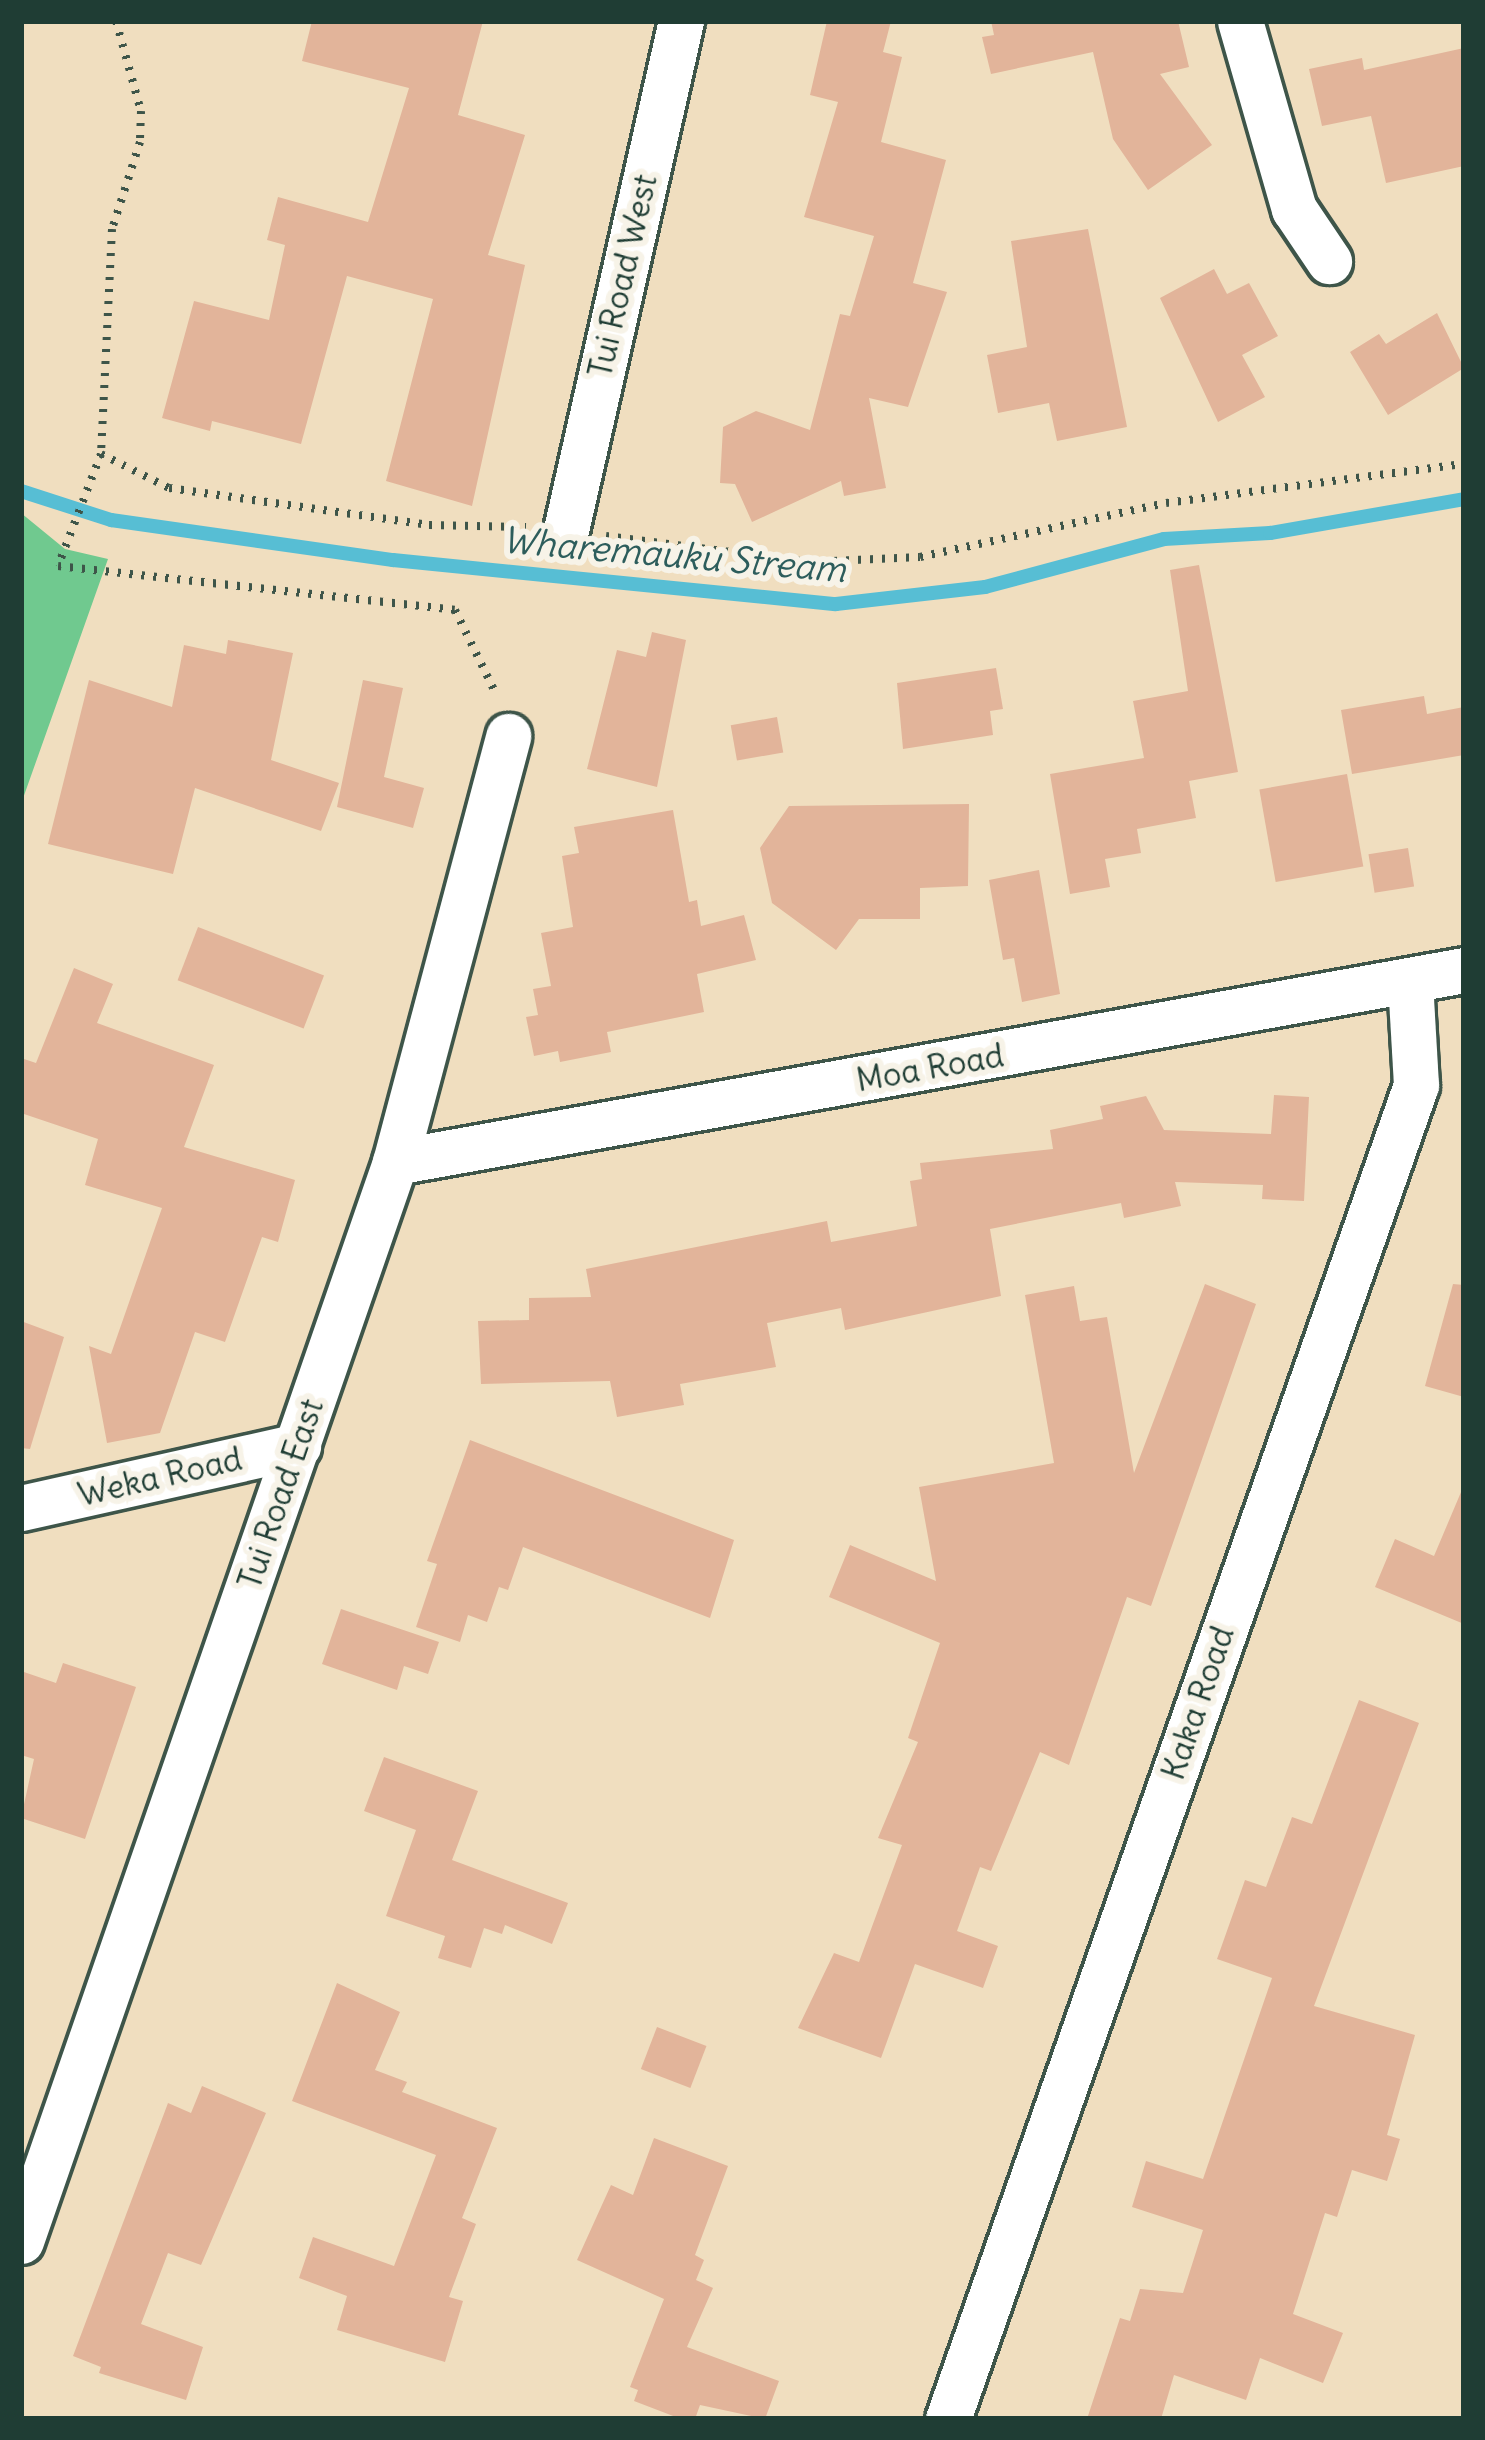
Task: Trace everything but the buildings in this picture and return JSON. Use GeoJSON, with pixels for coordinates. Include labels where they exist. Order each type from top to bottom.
{"type":"FeatureCollection","features":[{"type":"Feature","properties":{"kind":"street","name":"Tui Road West"},"geometry":{"type":"LineString","coordinates":[[566,530],[681,21]]}},
{"type":"Feature","properties":{"kind":"street"},"geometry":{"type":"LineString","coordinates":[[1240,21],[1294,209],[1329,261]]}},
{"type":"Feature","properties":{"kind":"street","name":"Tui Road East"},"geometry":{"type":"LineString","coordinates":[[21,2242],[395,1162],[508,736]]}},
{"type":"Feature","properties":{"kind":"street","name":"Moa Road"},"geometry":{"type":"LineString","coordinates":[[395,1162],[1464,970]]}},
{"type":"Feature","properties":{"kind":"street","name":"Kaka Road"},"geometry":{"type":"LineString","coordinates":[[947,2419],[1416,1084],[1410,981]]}},
{"type":"Feature","properties":{"kind":"street","name":"Weka Road"},"geometry":{"type":"LineString","coordinates":[[21,1508],[298,1446]]}},
{"type":"Feature","properties":{"kind":"path"},"geometry":{"type":"LineString","coordinates":[[101,454],[91,465],[57,554],[58,566],[455,610],[494,685],[508,736]]}},
{"type":"Feature","properties":{"kind":"green space"},"geometry":{"type":"Polygon","coordinates":[[[21,513],[65,549],[108,559],[21,804],[21,513]]]}},
{"type":"Feature","properties":{"kind":"waterway","name":"Wharemauku Stream"},"geometry":{"type":"LineString","coordinates":[[21,491],[111,520],[393,560],[836,604],[985,587],[1164,539],[1270,533],[1464,499]]}}]}
